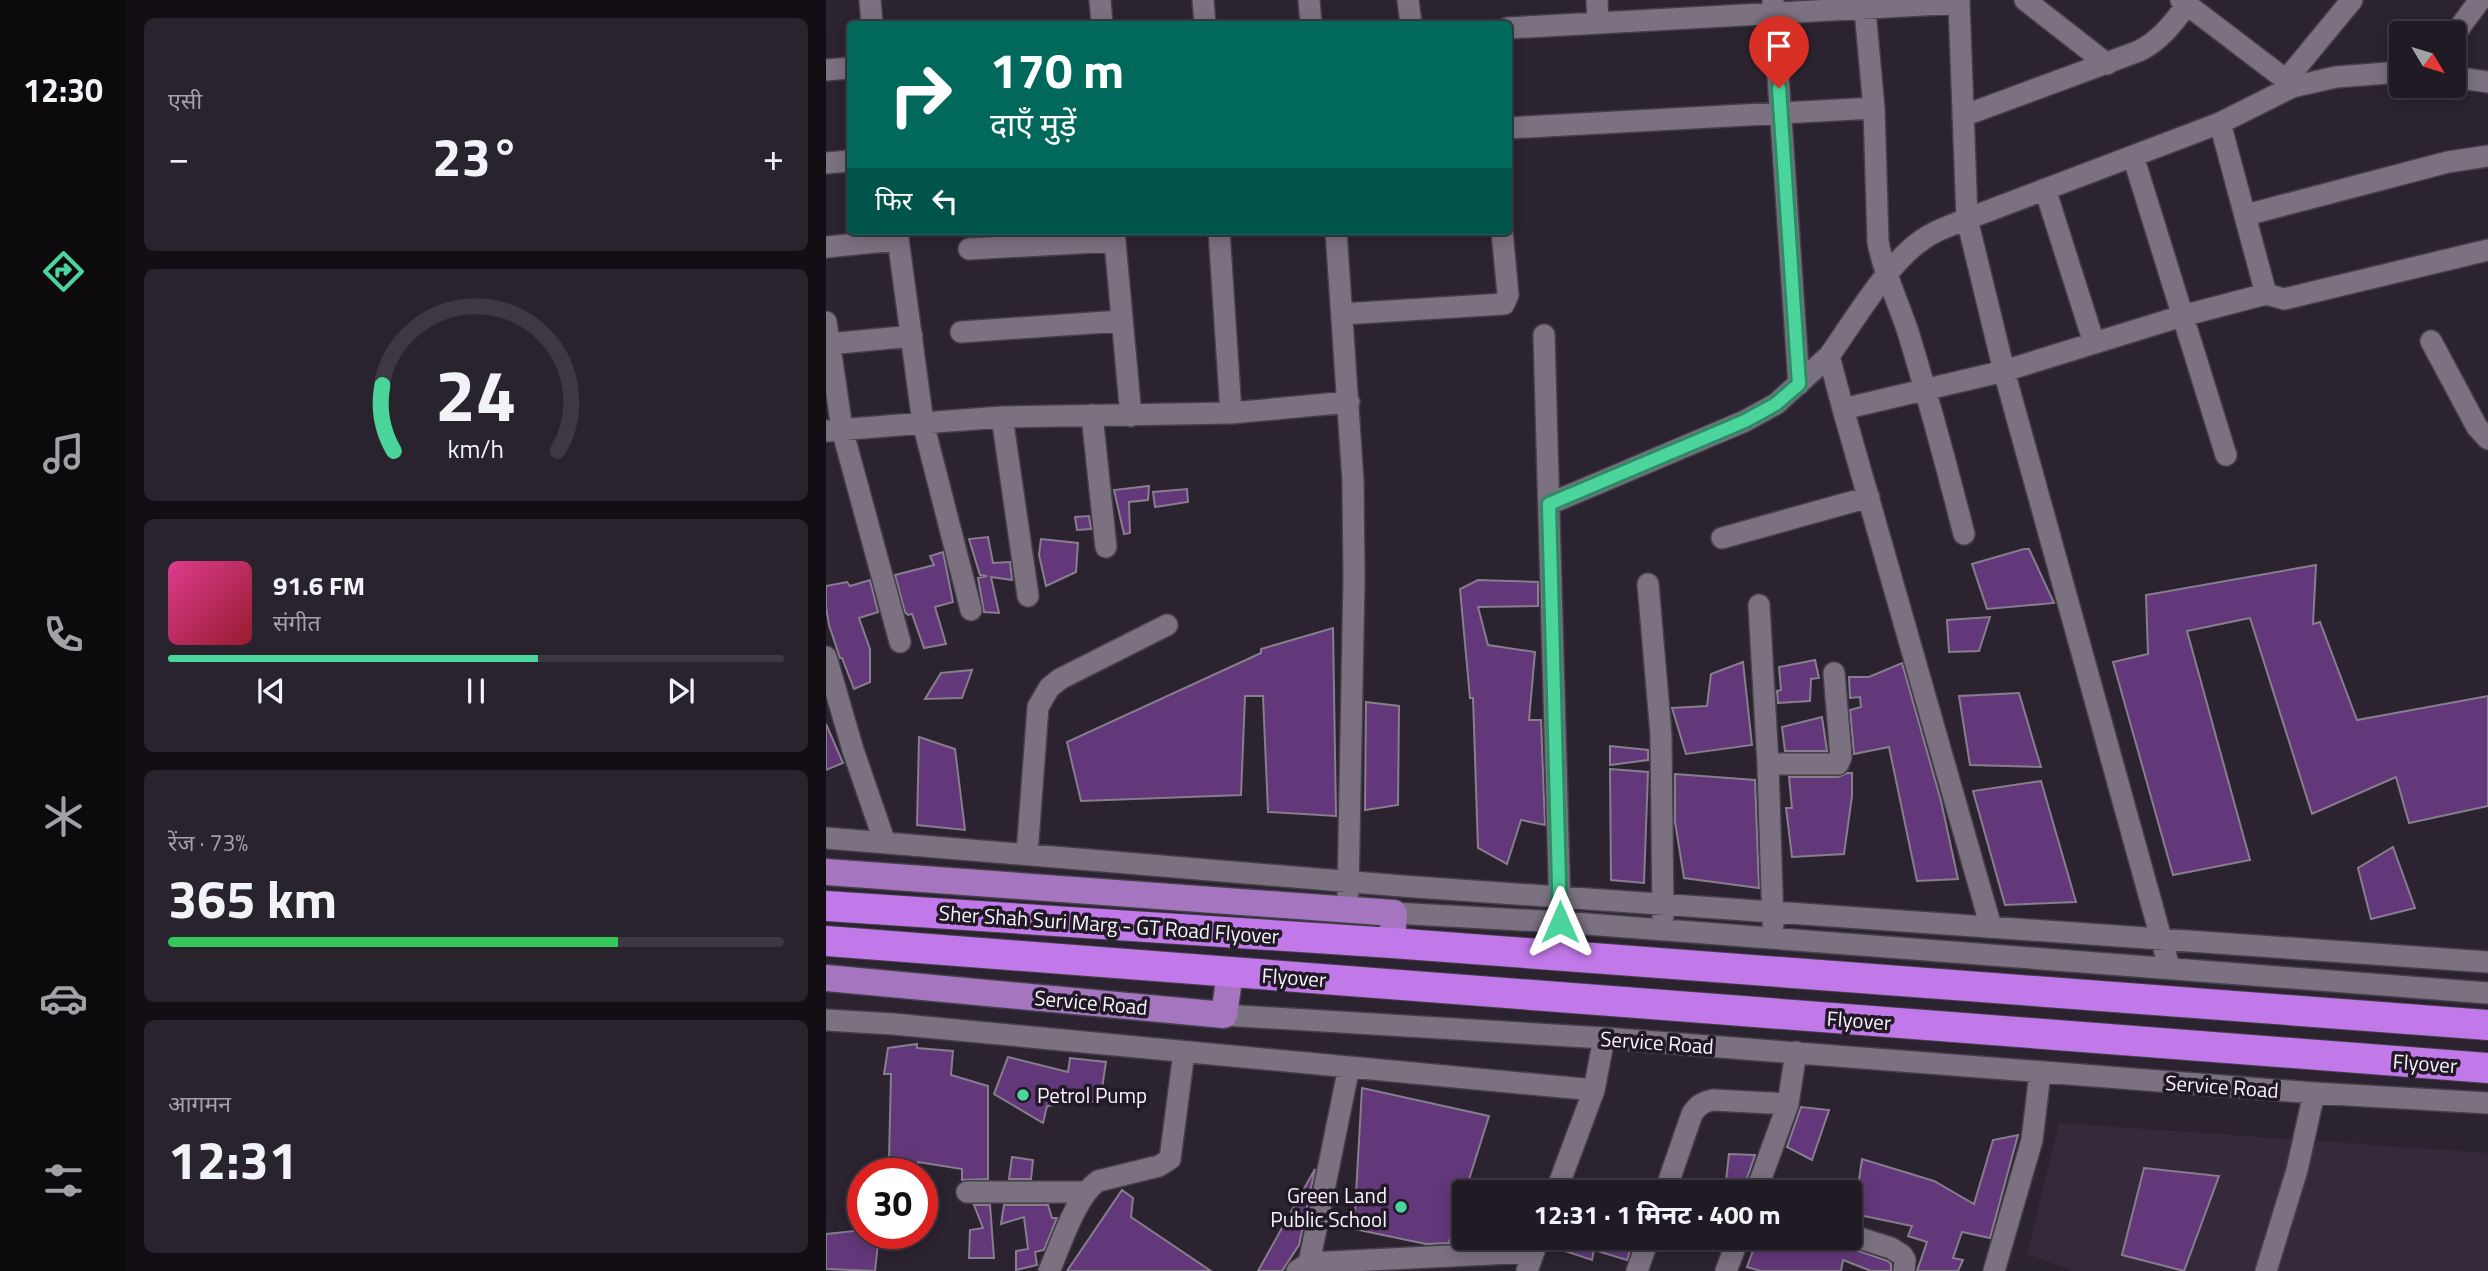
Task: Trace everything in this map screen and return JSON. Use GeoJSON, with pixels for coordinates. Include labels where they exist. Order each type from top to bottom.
{"type":"FeatureCollection","features":[{"type":"Feature","properties":{"kind":"highway","name":"Sher Shah Suri Marg - GT Road Flyover"},"geometry":{"type":"LineString","coordinates":[[826,906],[1392,943]]}},
{"type":"Feature","properties":{"kind":"highway","name":"Sher Shah Suri Marg - GT Road Flyover"},"geometry":{"type":"LineString","coordinates":[[826,941],[1230,973]]}},
{"type":"Feature","properties":{"kind":"highway","name":"Flyover"},"geometry":{"type":"LineString","coordinates":[[1392,943],[2488,1025]]}},
{"type":"Feature","properties":{"kind":"highway","name":"Flyover"},"geometry":{"type":"LineString","coordinates":[[1230,973],[2488,1068]]}},
{"type":"Feature","properties":{"kind":"main road"},"geometry":{"type":"LineString","coordinates":[[826,872],[1394,913],[1392,943]]}},
{"type":"Feature","properties":{"kind":"main road"},"geometry":{"type":"LineString","coordinates":[[1224,1014],[1230,973]]}},
{"type":"Feature","properties":{"kind":"main road","name":"Service Road"},"geometry":{"type":"LineString","coordinates":[[826,978],[1224,1014]]}},
{"type":"Feature","properties":{"kind":"street"},"geometry":{"type":"LineString","coordinates":[[870,0],[872,21]]}},
{"type":"Feature","properties":{"kind":"street"},"geometry":{"type":"LineString","coordinates":[[1100,0],[1102,21]]}},
{"type":"Feature","properties":{"kind":"street"},"geometry":{"type":"LineString","coordinates":[[1203,0],[1205,21]]}},
{"type":"Feature","properties":{"kind":"street"},"geometry":{"type":"LineString","coordinates":[[1310,0],[1311,21]]}},
{"type":"Feature","properties":{"kind":"street"},"geometry":{"type":"LineString","coordinates":[[1408,0],[1410,21]]}},
{"type":"Feature","properties":{"kind":"street"},"geometry":{"type":"LineString","coordinates":[[1597,0],[1598,23]]}},
{"type":"Feature","properties":{"kind":"street"},"geometry":{"type":"LineString","coordinates":[[2025,0],[2107,64]]}},
{"type":"Feature","properties":{"kind":"street"},"geometry":{"type":"LineString","coordinates":[[1549,504],[1745,421],[1776,404],[1829,356],[1908,251],[1934,232],[2220,123],[2289,83],[2352,0]]}},
{"type":"Feature","properties":{"kind":"street"},"geometry":{"type":"LineString","coordinates":[[2464,21],[2480,0]]}},
{"type":"Feature","properties":{"kind":"street"},"geometry":{"type":"LineString","coordinates":[[1512,28],[1598,23],[1688,9],[1959,2],[1967,219],[2004,371],[2169,967]]}},
{"type":"Feature","properties":{"kind":"street"},"geometry":{"type":"LineString","coordinates":[[1963,116],[2107,64],[2154,43],[2185,2],[2289,83],[2389,73]]}},
{"type":"Feature","properties":{"kind":"street"},"geometry":{"type":"LineString","coordinates":[[1864,4],[1874,108],[1878,242],[1886,277],[1900,306],[1926,389],[1964,534]]}},
{"type":"Feature","properties":{"kind":"street"},"geometry":{"type":"LineString","coordinates":[[1773,7],[1799,384]]}},
{"type":"Feature","properties":{"kind":"street"},"geometry":{"type":"LineString","coordinates":[[826,70],[847,68]]}},
{"type":"Feature","properties":{"kind":"street"},"geometry":{"type":"LineString","coordinates":[[2466,79],[2488,82]]}},
{"type":"Feature","properties":{"kind":"street"},"geometry":{"type":"LineString","coordinates":[[1512,128],[1874,108]]}},
{"type":"Feature","properties":{"kind":"street"},"geometry":{"type":"LineString","coordinates":[[2220,123],[2266,294]]}},
{"type":"Feature","properties":{"kind":"street"},"geometry":{"type":"LineString","coordinates":[[2133,156],[2226,455]]}},
{"type":"Feature","properties":{"kind":"street"},"geometry":{"type":"LineString","coordinates":[[2246,215],[2448,162],[2488,156]]}},
{"type":"Feature","properties":{"kind":"street"},"geometry":{"type":"LineString","coordinates":[[826,163],[847,161]]}},
{"type":"Feature","properties":{"kind":"street"},"geometry":{"type":"LineString","coordinates":[[2045,189],[2094,343]]}},
{"type":"Feature","properties":{"kind":"street"},"geometry":{"type":"LineString","coordinates":[[1219,235],[1231,413]]}},
{"type":"Feature","properties":{"kind":"street"},"geometry":{"type":"LineString","coordinates":[[1336,235],[1349,402],[1354,579],[1349,910]]}},
{"type":"Feature","properties":{"kind":"street"},"geometry":{"type":"LineString","coordinates":[[1342,314],[1504,304],[1508,295],[1502,235]]}},
{"type":"Feature","properties":{"kind":"street"},"geometry":{"type":"LineString","coordinates":[[826,247],[897,236],[923,424],[971,610]]}},
{"type":"Feature","properties":{"kind":"street"},"geometry":{"type":"LineString","coordinates":[[969,249],[1115,236],[1130,416]]}},
{"type":"Feature","properties":{"kind":"street"},"geometry":{"type":"LineString","coordinates":[[1843,409],[2004,371],[2182,316],[2266,294],[2284,299],[2488,250]]}},
{"type":"Feature","properties":{"kind":"street"},"geometry":{"type":"LineString","coordinates":[[961,331],[1121,321]]}},
{"type":"Feature","properties":{"kind":"street"},"geometry":{"type":"LineString","coordinates":[[1544,335],[1560,922]]}},
{"type":"Feature","properties":{"kind":"street"},"geometry":{"type":"LineString","coordinates":[[900,642],[834,430],[829,341],[912,336]]}},
{"type":"Feature","properties":{"kind":"street"},"geometry":{"type":"LineString","coordinates":[[2431,341],[2477,428],[2488,439]]}},
{"type":"Feature","properties":{"kind":"street"},"geometry":{"type":"LineString","coordinates":[[1829,356],[1992,927]]}},
{"type":"Feature","properties":{"kind":"street"},"geometry":{"type":"LineString","coordinates":[[834,430],[1002,418],[1231,413],[1349,402]]}},
{"type":"Feature","properties":{"kind":"street"},"geometry":{"type":"LineString","coordinates":[[1093,415],[1106,547]]}},
{"type":"Feature","properties":{"kind":"street"},"geometry":{"type":"LineString","coordinates":[[1002,418],[1028,597]]}},
{"type":"Feature","properties":{"kind":"street"},"geometry":{"type":"LineString","coordinates":[[1722,538],[1869,497]]}},
{"type":"Feature","properties":{"kind":"street"},"geometry":{"type":"LineString","coordinates":[[1648,584],[1661,735],[1663,930]]}},
{"type":"Feature","properties":{"kind":"street"},"geometry":{"type":"LineString","coordinates":[[1759,605],[1768,764],[1773,938]]}},
{"type":"Feature","properties":{"kind":"street"},"geometry":{"type":"LineString","coordinates":[[1027,854],[1038,707],[1043,695],[1060,679],[1167,625]]}},
{"type":"Feature","properties":{"kind":"street"},"geometry":{"type":"LineString","coordinates":[[826,656],[853,750],[885,843]]}},
{"type":"Feature","properties":{"kind":"street"},"geometry":{"type":"LineString","coordinates":[[1768,764],[1839,764],[1841,757],[1834,673]]}},
{"type":"Feature","properties":{"kind":"street"},"geometry":{"type":"LineString","coordinates":[[826,838],[1560,898],[2488,962]]}},
{"type":"Feature","properties":{"kind":"street"},"geometry":{"type":"LineString","coordinates":[[1394,913],[1560,922],[2488,993]]}},
{"type":"Feature","properties":{"kind":"street","name":"Service Road"},"geometry":{"type":"LineString","coordinates":[[1224,1014],[1604,1038],[2040,1073],[2488,1103]]}},
{"type":"Feature","properties":{"kind":"street"},"geometry":{"type":"LineString","coordinates":[[826,1020],[1594,1090]]}},
{"type":"Feature","properties":{"kind":"street"},"geometry":{"type":"LineString","coordinates":[[1560,1180],[1594,1090],[1604,1038]]}},
{"type":"Feature","properties":{"kind":"street"},"geometry":{"type":"LineString","coordinates":[[1049,1271],[1086,1192],[1098,1181],[1159,1166],[1170,1159],[1184,1052]]}},
{"type":"Feature","properties":{"kind":"street"},"geometry":{"type":"LineString","coordinates":[[1760,1180],[1788,1104],[1796,1052]]}},
{"type":"Feature","properties":{"kind":"street"},"geometry":{"type":"LineString","coordinates":[[1349,1067],[1303,1267],[1533,1253]]}},
{"type":"Feature","properties":{"kind":"street"},"geometry":{"type":"LineString","coordinates":[[1994,1271],[2032,1140],[2040,1073]]}},
{"type":"Feature","properties":{"kind":"street"},"geometry":{"type":"LineString","coordinates":[[2266,1271],[2297,1170],[2314,1093]]}},
{"type":"Feature","properties":{"kind":"street"},"geometry":{"type":"LineString","coordinates":[[1669,1180],[1692,1114],[1704,1102],[1713,1100],[1788,1104]]}},
{"type":"Feature","properties":{"kind":"street"},"geometry":{"type":"LineString","coordinates":[[967,1192],[1086,1192]]}},
{"type":"Feature","properties":{"kind":"street"},"geometry":{"type":"LineString","coordinates":[[1862,1239],[1898,1252],[1905,1260],[1904,1271]]}},
{"type":"Feature","properties":{"kind":"street"},"geometry":{"type":"LineString","coordinates":[[1637,1271],[1644,1250]]}},
{"type":"Feature","properties":{"kind":"street"},"geometry":{"type":"LineString","coordinates":[[1726,1271],[1734,1250]]}},
{"type":"Feature","properties":{"kind":"shaded area"},"geometry":{"type":"Polygon","coordinates":[[[2059,1123],[2488,1153],[2488,1271],[2073,1271],[2027,1254],[2059,1123]]]}},
{"type":"Feature","properties":{"kind":"building"},"geometry":{"type":"Polygon","coordinates":[[[1149,486],[1148,500],[1129,502],[1130,533],[1124,534],[1114,490],[1149,486]]]}},
{"type":"Feature","properties":{"kind":"building"},"geometry":{"type":"Polygon","coordinates":[[[1187,489],[1188,502],[1155,507],[1153,492],[1187,489]]]}},
{"type":"Feature","properties":{"kind":"building"},"geometry":{"type":"Polygon","coordinates":[[[1089,516],[1091,529],[1077,530],[1075,517],[1089,516]]]}},
{"type":"Feature","properties":{"kind":"building"},"geometry":{"type":"Polygon","coordinates":[[[988,537],[993,563],[1010,562],[1012,580],[991,577],[999,613],[984,612],[978,578],[987,576],[980,575],[969,539],[988,537]]]}},
{"type":"Feature","properties":{"kind":"building"},"geometry":{"type":"Polygon","coordinates":[[[1041,539],[1078,543],[1076,572],[1046,586],[1039,555],[1041,539]]]}},
{"type":"Feature","properties":{"kind":"building"},"geometry":{"type":"Polygon","coordinates":[[[2029,549],[2054,603],[1987,609],[1972,564],[2029,549]]]}},
{"type":"Feature","properties":{"kind":"building"},"geometry":{"type":"Polygon","coordinates":[[[943,552],[953,602],[935,607],[946,644],[924,648],[912,614],[905,612],[895,575],[934,565],[930,556],[943,552]]]}},
{"type":"Feature","properties":{"kind":"building"},"geometry":{"type":"Polygon","coordinates":[[[2316,565],[2313,624],[2320,622],[2357,720],[2488,696],[2488,806],[2409,823],[2396,777],[2312,814],[2250,618],[2187,631],[2250,860],[2173,875],[2113,662],[2148,654],[2146,595],[2316,565]]]}},
{"type":"Feature","properties":{"kind":"building"},"geometry":{"type":"Polygon","coordinates":[[[870,580],[878,612],[859,618],[870,649],[870,682],[854,689],[829,625],[826,586],[847,582],[850,586],[870,580]]]}},
{"type":"Feature","properties":{"kind":"building"},"geometry":{"type":"Polygon","coordinates":[[[1478,580],[1538,582],[1538,606],[1478,607],[1488,645],[1535,652],[1529,720],[1541,720],[1545,825],[1521,820],[1507,864],[1478,848],[1473,698],[1470,698],[1460,589],[1478,580]]]}},
{"type":"Feature","properties":{"kind":"building"},"geometry":{"type":"Polygon","coordinates":[[[1990,617],[1979,651],[1949,652],[1947,620],[1990,617]]]}},
{"type":"Feature","properties":{"kind":"building"},"geometry":{"type":"Polygon","coordinates":[[[1333,628],[1336,816],[1268,812],[1263,696],[1245,696],[1241,795],[1081,801],[1067,742],[1261,653],[1261,649],[1333,628]]]}},
{"type":"Feature","properties":{"kind":"building"},"geometry":{"type":"Polygon","coordinates":[[[1815,660],[1819,678],[1811,679],[1810,701],[1778,703],[1777,691],[1781,690],[1779,667],[1815,660]]]}},
{"type":"Feature","properties":{"kind":"building"},"geometry":{"type":"Polygon","coordinates":[[[1743,662],[1752,745],[1686,754],[1672,708],[1707,706],[1711,674],[1743,662]]]}},
{"type":"Feature","properties":{"kind":"building"},"geometry":{"type":"Polygon","coordinates":[[[1902,663],[1941,801],[1958,879],[1917,881],[1889,747],[1854,754],[1850,710],[1861,707],[1860,697],[1850,698],[1849,677],[1869,677],[1902,663]]]}},
{"type":"Feature","properties":{"kind":"building"},"geometry":{"type":"Polygon","coordinates":[[[972,670],[962,698],[925,699],[941,673],[972,670]]]}},
{"type":"Feature","properties":{"kind":"building"},"geometry":{"type":"Polygon","coordinates":[[[2019,693],[2041,767],[1970,765],[1959,696],[2019,693]]]}},
{"type":"Feature","properties":{"kind":"building"},"geometry":{"type":"Polygon","coordinates":[[[1366,702],[1399,706],[1398,805],[1365,810],[1366,702]]]}},
{"type":"Feature","properties":{"kind":"building"},"geometry":{"type":"Polygon","coordinates":[[[1822,717],[1827,751],[1785,751],[1782,727],[1822,717]]]}},
{"type":"Feature","properties":{"kind":"building"},"geometry":{"type":"Polygon","coordinates":[[[826,724],[843,763],[826,770],[826,724]]]}},
{"type":"Feature","properties":{"kind":"building"},"geometry":{"type":"Polygon","coordinates":[[[919,737],[955,749],[965,830],[917,825],[919,737]]]}},
{"type":"Feature","properties":{"kind":"building"},"geometry":{"type":"Polygon","coordinates":[[[1610,746],[1648,750],[1648,760],[1610,765],[1610,746]]]}},
{"type":"Feature","properties":{"kind":"building"},"geometry":{"type":"Polygon","coordinates":[[[1610,769],[1648,772],[1644,883],[1611,880],[1610,769]]]}},
{"type":"Feature","properties":{"kind":"building"},"geometry":{"type":"Polygon","coordinates":[[[1852,773],[1852,796],[1844,854],[1792,857],[1786,808],[1792,808],[1789,777],[1838,777],[1852,773]]]}},
{"type":"Feature","properties":{"kind":"building"},"geometry":{"type":"Polygon","coordinates":[[[1675,774],[1755,780],[1759,888],[1684,878],[1675,822],[1675,774]]]}},
{"type":"Feature","properties":{"kind":"building"},"geometry":{"type":"Polygon","coordinates":[[[2041,781],[2076,902],[2005,905],[1973,791],[2041,781]]]}},
{"type":"Feature","properties":{"kind":"building"},"geometry":{"type":"Polygon","coordinates":[[[2393,847],[2415,908],[2371,919],[2358,868],[2393,847]]]}},
{"type":"Feature","properties":{"kind":"building"},"geometry":{"type":"Polygon","coordinates":[[[917,1044],[917,1048],[953,1051],[951,1075],[988,1086],[988,1179],[962,1180],[962,1169],[938,1165],[938,1158],[889,1158],[891,1074],[884,1074],[888,1048],[917,1044]]]}},
{"type":"Feature","properties":{"kind":"building"},"geometry":{"type":"Polygon","coordinates":[[[1008,1057],[1068,1072],[1070,1058],[1106,1062],[1100,1101],[1047,1106],[1043,1123],[994,1094],[1008,1057]]]}},
{"type":"Feature","properties":{"kind":"building"},"geometry":{"type":"Polygon","coordinates":[[[1362,1088],[1489,1116],[1469,1180],[1452,1180],[1452,1233],[1449,1243],[1426,1244],[1354,1229],[1362,1088]]]}},
{"type":"Feature","properties":{"kind":"building"},"geometry":{"type":"Polygon","coordinates":[[[1801,1107],[1829,1110],[1812,1160],[1787,1147],[1801,1107]]]}},
{"type":"Feature","properties":{"kind":"building"},"geometry":{"type":"Polygon","coordinates":[[[2018,1135],[1990,1238],[1962,1232],[1953,1258],[1963,1260],[1958,1271],[1917,1271],[1927,1242],[1908,1236],[1912,1226],[1862,1216],[1862,1180],[1859,1180],[1862,1159],[1934,1181],[1974,1204],[1993,1140],[2018,1135]]]}},
{"type":"Feature","properties":{"kind":"building"},"geometry":{"type":"Polygon","coordinates":[[[1729,1154],[1755,1155],[1746,1180],[1726,1180],[1729,1154]]]}},
{"type":"Feature","properties":{"kind":"building"},"geometry":{"type":"Polygon","coordinates":[[[1012,1157],[1033,1160],[1031,1179],[1009,1179],[1012,1157]]]}},
{"type":"Feature","properties":{"kind":"building"},"geometry":{"type":"Polygon","coordinates":[[[2144,1168],[2219,1176],[2184,1271],[2122,1255],[2144,1168]]]}},
{"type":"Feature","properties":{"kind":"building"},"geometry":{"type":"Polygon","coordinates":[[[1315,1169],[1299,1245],[1282,1271],[1258,1271],[1315,1169]]]}},
{"type":"Feature","properties":{"kind":"building"},"geometry":{"type":"Polygon","coordinates":[[[1122,1190],[1133,1198],[1131,1217],[1211,1271],[1067,1271],[1122,1190]]]}},
{"type":"Feature","properties":{"kind":"building"},"geometry":{"type":"Polygon","coordinates":[[[974,1205],[990,1205],[994,1258],[969,1258],[970,1230],[983,1228],[974,1205]]]}},
{"type":"Feature","properties":{"kind":"building"},"geometry":{"type":"Polygon","coordinates":[[[1004,1205],[1048,1205],[1052,1218],[1057,1218],[1044,1250],[1035,1252],[1037,1265],[1016,1270],[1016,1251],[1028,1249],[1024,1217],[1001,1224],[1004,1205]]]}},
{"type":"Feature","properties":{"kind":"building"},"geometry":{"type":"Polygon","coordinates":[[[847,1232],[847,1249],[877,1249],[875,1271],[826,1269],[826,1234],[847,1232]]]}},
{"type":"Feature","properties":{"kind":"building"},"geometry":{"type":"Polygon","coordinates":[[[1562,1250],[1594,1250],[1592,1260],[1562,1250]]]}},
{"type":"Feature","properties":{"kind":"building"},"geometry":{"type":"Polygon","coordinates":[[[1594,1250],[1630,1250],[1627,1260],[1594,1250]]]}},
{"type":"Feature","properties":{"kind":"building"},"geometry":{"type":"Polygon","coordinates":[[[1753,1250],[1856,1250],[1888,1261],[1891,1271],[1871,1271],[1843,1260],[1841,1271],[1761,1271],[1747,1267],[1753,1250]]]}},
{"type":"Feature","properties":{"kind":"place","name":"Petrol Pump"},"geometry":{"type":"Point","coordinates":[1023,1095]}},
{"type":"Feature","properties":{"kind":"place","name":"Green Land Public School"},"geometry":{"type":"Point","coordinates":[1401,1207]}},
{"type":"Feature","properties":{"kind":"route"},"geometry":{"type":"LineString","coordinates":[[1560,922],[1549,504],[1745,421],[1776,404],[1799,384],[1779,88]]}}]}
